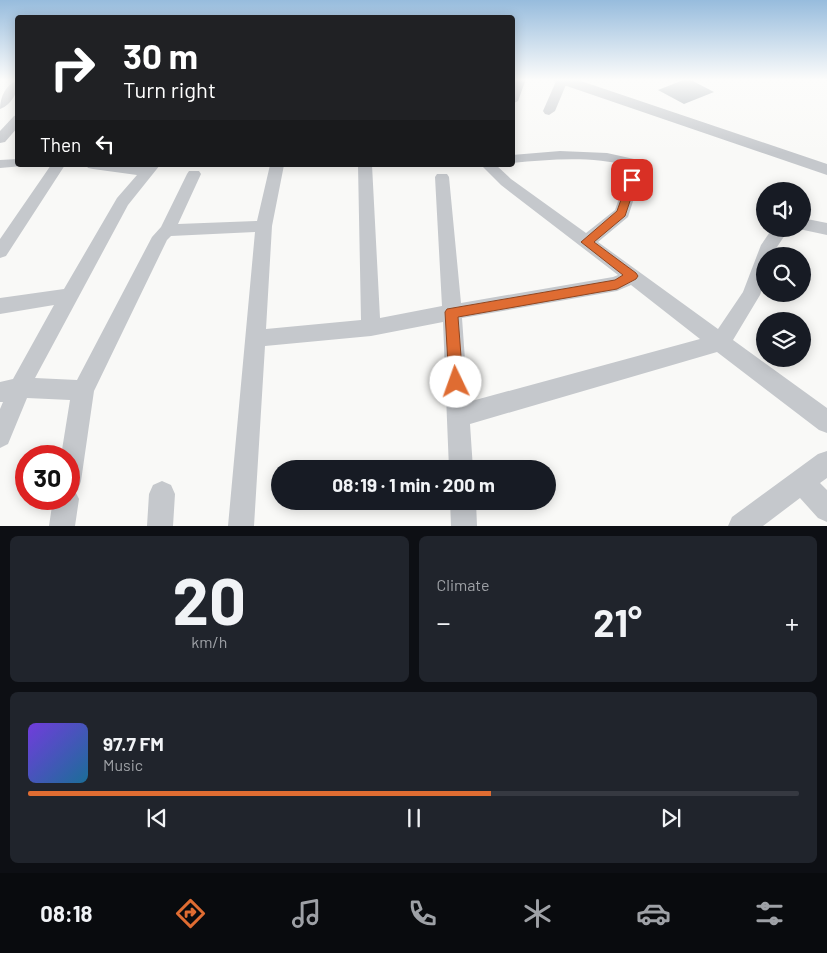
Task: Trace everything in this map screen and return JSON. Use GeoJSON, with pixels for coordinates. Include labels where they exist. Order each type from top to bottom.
{"type":"FeatureCollection","features":[{"type":"Feature","properties":{"kind":"street"},"geometry":{"type":"LineString","coordinates":[[549,111],[552,104]]}},
{"type":"Feature","properties":{"kind":"street"},"geometry":{"type":"LineString","coordinates":[[631,104],[827,170]]}},
{"type":"Feature","properties":{"kind":"street"},"geometry":{"type":"LineString","coordinates":[[0,105],[15,110]]}},
{"type":"Feature","properties":{"kind":"street"},"geometry":{"type":"LineString","coordinates":[[0,139],[15,122]]}},
{"type":"Feature","properties":{"kind":"street"},"geometry":{"type":"LineString","coordinates":[[515,159],[546,155],[617,158],[638,164],[622,213],[586,242]]}},
{"type":"Feature","properties":{"kind":"street"},"geometry":{"type":"LineString","coordinates":[[0,164],[15,163]]}},
{"type":"Feature","properties":{"kind":"street"},"geometry":{"type":"LineString","coordinates":[[0,252],[57,167]]}},
{"type":"Feature","properties":{"kind":"street"},"geometry":{"type":"LineString","coordinates":[[131,167],[151,168]]}},
{"type":"Feature","properties":{"kind":"street"},"geometry":{"type":"LineString","coordinates":[[241,526],[264,226],[277,167]]}},
{"type":"Feature","properties":{"kind":"street"},"geometry":{"type":"LineString","coordinates":[[365,167],[371,328]]}},
{"type":"Feature","properties":{"kind":"street"},"geometry":{"type":"LineString","coordinates":[[490,167],[506,182],[827,422]]}},
{"type":"Feature","properties":{"kind":"street"},"geometry":{"type":"LineString","coordinates":[[0,436],[10,390],[27,370],[122,202],[151,168]]}},
{"type":"Feature","properties":{"kind":"street"},"geometry":{"type":"LineString","coordinates":[[75,445],[83,390],[160,237],[167,230],[194,174]]}},
{"type":"Feature","properties":{"kind":"street"},"geometry":{"type":"LineString","coordinates":[[442,177],[460,460]]}},
{"type":"Feature","properties":{"kind":"street"},"geometry":{"type":"LineString","coordinates":[[167,230],[264,226]]}},
{"type":"Feature","properties":{"kind":"street"},"geometry":{"type":"LineString","coordinates":[[811,226],[827,229]]}},
{"type":"Feature","properties":{"kind":"street"},"geometry":{"type":"LineString","coordinates":[[458,416],[722,342],[751,295],[769,244],[775,237]]}},
{"type":"Feature","properties":{"kind":"street"},"geometry":{"type":"LineString","coordinates":[[256,338],[371,328],[617,284],[632,276]]}},
{"type":"Feature","properties":{"kind":"street"},"geometry":{"type":"LineString","coordinates":[[0,306],[70,295]]}},
{"type":"Feature","properties":{"kind":"street"},"geometry":{"type":"LineString","coordinates":[[10,390],[83,390]]}},
{"type":"Feature","properties":{"kind":"street"},"geometry":{"type":"LineString","coordinates":[[741,526],[827,463]]}},
{"type":"Feature","properties":{"kind":"street"},"geometry":{"type":"LineString","coordinates":[[802,481],[827,509]]}},
{"type":"Feature","properties":{"kind":"street"},"geometry":{"type":"LineString","coordinates":[[160,526],[162,494]]}},
{"type":"Feature","properties":{"kind":"street"},"geometry":{"type":"LineString","coordinates":[[62,526],[64,510]]}},
{"type":"Feature","properties":{"kind":"street"},"geometry":{"type":"LineString","coordinates":[[463,510],[464,526]]}},
{"type":"Feature","properties":{"kind":"route"},"geometry":{"type":"LineString","coordinates":[[456,382],[452,312],[617,284],[632,276],[586,242],[622,213],[632,180]]}}]}
